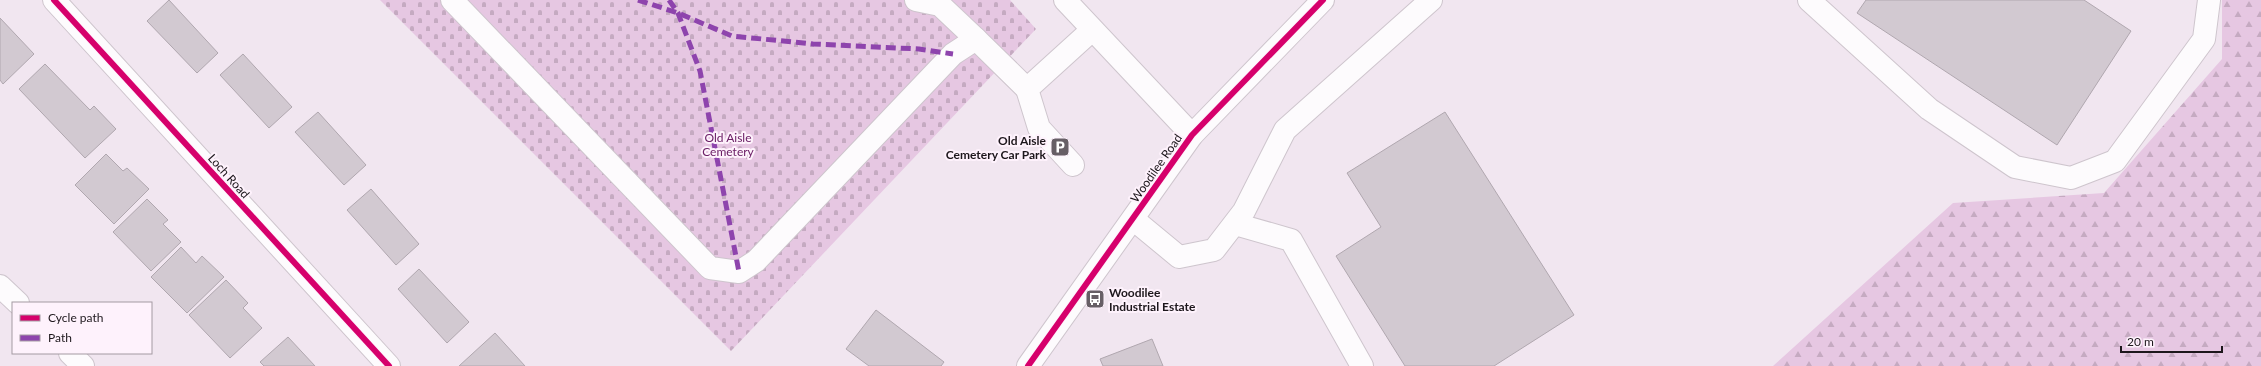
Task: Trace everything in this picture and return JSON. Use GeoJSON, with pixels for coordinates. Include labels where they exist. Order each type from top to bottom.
{"type":"FeatureCollection","features":[{"type":"Feature","properties":{"kind":"street","name":"Loch Road"},"geometry":{"type":"LineString","coordinates":[[54,0],[389,366]]}},
{"type":"Feature","properties":{"kind":"street"},"geometry":{"type":"LineString","coordinates":[[452,0],[710,268],[739,272],[756,261],[953,54],[976,39]]}},
{"type":"Feature","properties":{"kind":"street"},"geometry":{"type":"LineString","coordinates":[[916,0],[940,5],[1027,89],[1039,128],[1073,164]]}},
{"type":"Feature","properties":{"kind":"street"},"geometry":{"type":"LineString","coordinates":[[1065,0],[1192,135]]}},
{"type":"Feature","properties":{"kind":"street","name":"Woodilee Road"},"geometry":{"type":"LineString","coordinates":[[1028,366],[1192,135],[1323,0]]}},
{"type":"Feature","properties":{"kind":"street"},"geometry":{"type":"LineString","coordinates":[[1133,219],[1179,257],[1214,250],[1244,211],[1286,130],[1431,0]]}},
{"type":"Feature","properties":{"kind":"street"},"geometry":{"type":"LineString","coordinates":[[1809,0],[1936,114],[2015,167],[2071,178],[2115,161],[2204,39],[2209,0]]}},
{"type":"Feature","properties":{"kind":"street"},"geometry":{"type":"LineString","coordinates":[[1027,89],[1092,30]]}},
{"type":"Feature","properties":{"kind":"street"},"geometry":{"type":"LineString","coordinates":[[1234,224],[1291,240],[1362,366]]}},
{"type":"Feature","properties":{"kind":"street"},"geometry":{"type":"LineString","coordinates":[[0,286],[17,302]]}},
{"type":"Feature","properties":{"kind":"street"},"geometry":{"type":"LineString","coordinates":[[71,354],[83,366]]}},
{"type":"Feature","properties":{"kind":"green space","name":"Old Aisle Cemetery"},"geometry":{"type":"Polygon","coordinates":[[[380,0],[1010,0],[1036,29],[731,351],[380,0]]]}},
{"type":"Feature","properties":{"kind":"green space"},"geometry":{"type":"Polygon","coordinates":[[[2222,0],[2261,0],[2261,366],[1773,366],[1953,203],[2104,193],[2222,59],[2222,0]]]}},
{"type":"Feature","properties":{"kind":"building"},"geometry":{"type":"Polygon","coordinates":[[[169,0],[218,53],[197,73],[147,21],[169,0]]]}},
{"type":"Feature","properties":{"kind":"building"},"geometry":{"type":"Polygon","coordinates":[[[1866,0],[2084,0],[2131,31],[2057,145],[1857,13],[1866,0]]]}},
{"type":"Feature","properties":{"kind":"building"},"geometry":{"type":"Polygon","coordinates":[[[0,18],[34,54],[3,84],[0,80],[0,18]]]}},
{"type":"Feature","properties":{"kind":"building"},"geometry":{"type":"Polygon","coordinates":[[[243,54],[292,107],[269,128],[220,75],[243,54]]]}},
{"type":"Feature","properties":{"kind":"building"},"geometry":{"type":"Polygon","coordinates":[[[45,64],[90,110],[94,106],[116,129],[85,158],[19,89],[45,64]]]}},
{"type":"Feature","properties":{"kind":"building"},"geometry":{"type":"Polygon","coordinates":[[[318,112],[366,165],[344,185],[295,132],[318,112]]]}},
{"type":"Feature","properties":{"kind":"building"},"geometry":{"type":"Polygon","coordinates":[[[1445,112],[1574,315],[1494,366],[1405,366],[1336,256],[1381,227],[1347,173],[1445,112]]]}},
{"type":"Feature","properties":{"kind":"building"},"geometry":{"type":"Polygon","coordinates":[[[106,154],[123,171],[127,168],[149,189],[114,224],[75,185],[106,154]]]}},
{"type":"Feature","properties":{"kind":"building"},"geometry":{"type":"Polygon","coordinates":[[[371,189],[419,244],[396,265],[347,210],[371,189]]]}},
{"type":"Feature","properties":{"kind":"building"},"geometry":{"type":"Polygon","coordinates":[[[147,199],[168,220],[163,224],[181,242],[151,271],[113,232],[147,199]]]}},
{"type":"Feature","properties":{"kind":"building"},"geometry":{"type":"Polygon","coordinates":[[[181,247],[196,263],[202,256],[224,277],[187,313],[151,277],[181,247]]]}},
{"type":"Feature","properties":{"kind":"building"},"geometry":{"type":"Polygon","coordinates":[[[419,269],[469,322],[447,343],[398,289],[419,269]]]}},
{"type":"Feature","properties":{"kind":"building"},"geometry":{"type":"Polygon","coordinates":[[[226,280],[248,303],[243,308],[262,328],[230,358],[189,315],[226,280]]]}},
{"type":"Feature","properties":{"kind":"building"},"geometry":{"type":"Polygon","coordinates":[[[876,310],[944,362],[941,366],[869,366],[846,349],[876,310]]]}},
{"type":"Feature","properties":{"kind":"building"},"geometry":{"type":"Polygon","coordinates":[[[495,333],[525,366],[459,366],[495,333]]]}},
{"type":"Feature","properties":{"kind":"building"},"geometry":{"type":"Polygon","coordinates":[[[288,337],[315,366],[264,366],[260,362],[288,337]]]}},
{"type":"Feature","properties":{"kind":"building"},"geometry":{"type":"Polygon","coordinates":[[[1152,339],[1163,366],[1103,366],[1100,359],[1152,339]]]}},
{"type":"Feature","properties":{"kind":"marked path"},"geometry":{"type":"LineString","coordinates":[[638,0],[678,13],[732,36],[813,44],[919,49],[953,54]]}},
{"type":"Feature","properties":{"kind":"marked path"},"geometry":{"type":"LineString","coordinates":[[669,0],[678,13],[700,71],[739,272]]}},
{"type":"Feature","properties":{"kind":"cycle path"},"geometry":{"type":"LineString","coordinates":[[54,0],[389,366]]}},
{"type":"Feature","properties":{"kind":"cycle path"},"geometry":{"type":"LineString","coordinates":[[1028,366],[1192,135],[1323,0]]}},
{"type":"Feature","properties":{"kind":"place","name":"Old Aisle Cemetery Car Park"},"geometry":{"type":"Point","coordinates":[1060,147]}},
{"type":"Feature","properties":{"kind":"place","name":"Woodilee Industrial Estate"},"geometry":{"type":"Point","coordinates":[1095,299]}}]}
